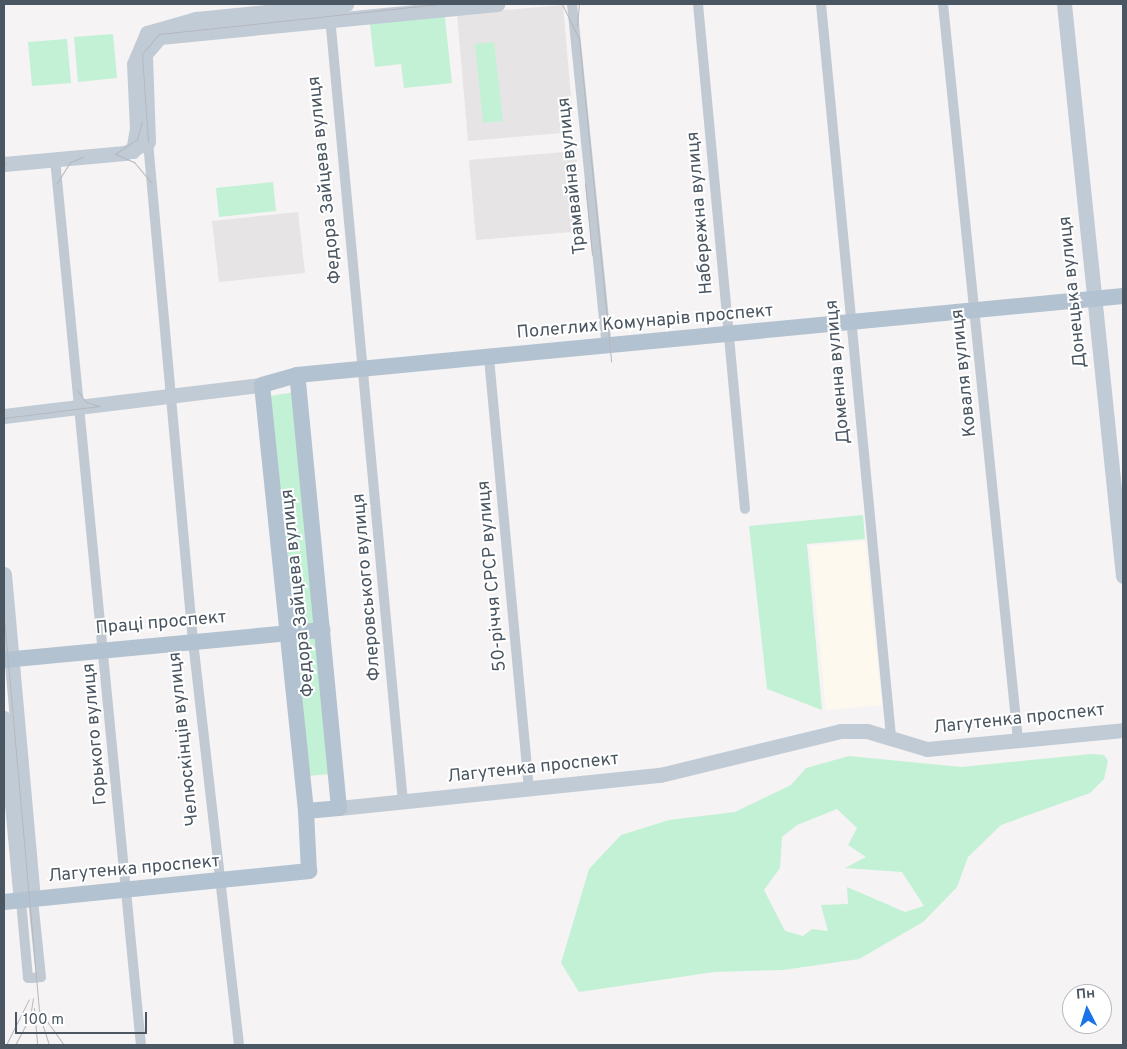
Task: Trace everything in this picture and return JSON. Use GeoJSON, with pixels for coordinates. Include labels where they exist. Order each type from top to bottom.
{"type":"FeatureCollection","features":[{"type":"Feature","properties":{"kind":"main road","name":"Полеглих Комунарів проспект"},"geometry":{"type":"LineString","coordinates":[[262,385],[297,375],[851,324],[1123,296]]}},
{"type":"Feature","properties":{"kind":"main road","name":"Федора Зайцева вулиця"},"geometry":{"type":"LineString","coordinates":[[297,375],[339,808]]}},
{"type":"Feature","properties":{"kind":"main road","name":"Федора Зайцева вулиця"},"geometry":{"type":"LineString","coordinates":[[262,385],[306,811]]}},
{"type":"Feature","properties":{"kind":"main road","name":"Праці проспект"},"geometry":{"type":"LineString","coordinates":[[8,659],[323,630]]}},
{"type":"Feature","properties":{"kind":"main road","name":"Лагутенка проспект"},"geometry":{"type":"LineString","coordinates":[[4,902],[220,883],[310,871],[306,811],[339,808]]}},
{"type":"Feature","properties":{"kind":"street"},"geometry":{"type":"LineString","coordinates":[[133,151],[138,128],[134,64],[139,42],[156,28],[213,16],[346,4]]}},
{"type":"Feature","properties":{"kind":"street"},"geometry":{"type":"LineString","coordinates":[[4,164],[116,154],[133,151],[148,142],[145,63],[149,48],[160,37],[213,16],[330,18],[497,4]]}},
{"type":"Feature","properties":{"kind":"street","name":"Трамвайна вулиця"},"geometry":{"type":"LineString","coordinates":[[572,4],[607,346]]}},
{"type":"Feature","properties":{"kind":"street","name":"Набережна вулиця"},"geometry":{"type":"LineString","coordinates":[[698,4],[745,509]]}},
{"type":"Feature","properties":{"kind":"street","name":"Доменна вулиця"},"geometry":{"type":"LineString","coordinates":[[821,4],[891,737]]}},
{"type":"Feature","properties":{"kind":"street","name":"Коваля вулиця"},"geometry":{"type":"LineString","coordinates":[[943,4],[1018,740]]}},
{"type":"Feature","properties":{"kind":"street","name":"Донецька вулиця"},"geometry":{"type":"LineString","coordinates":[[1064,4],[1123,576]]}},
{"type":"Feature","properties":{"kind":"street","name":"Федора Зайцева вулиця"},"geometry":{"type":"LineString","coordinates":[[330,18],[365,369]]}},
{"type":"Feature","properties":{"kind":"street","name":"Челюскінців вулиця"},"geometry":{"type":"LineString","coordinates":[[148,142],[193,641],[239,1045]]}},
{"type":"Feature","properties":{"kind":"street","name":"Горького вулиця"},"geometry":{"type":"LineString","coordinates":[[55,160],[77,390],[82,408],[141,1045]]}},
{"type":"Feature","properties":{"kind":"street","name":"50-річчя СРСР вулиця"},"geometry":{"type":"LineString","coordinates":[[489,358],[529,791]]}},
{"type":"Feature","properties":{"kind":"street","name":"Флеровського вулиця"},"geometry":{"type":"LineString","coordinates":[[365,369],[403,802]]}},
{"type":"Feature","properties":{"kind":"street","name":"Полеглих Комунарів проспект"},"geometry":{"type":"LineString","coordinates":[[82,408],[172,399],[262,385]]}},
{"type":"Feature","properties":{"kind":"street"},"geometry":{"type":"LineString","coordinates":[[4,416],[82,408]]}},
{"type":"Feature","properties":{"kind":"street"},"geometry":{"type":"LineString","coordinates":[[4,574],[8,659],[27,900],[28,978],[41,977],[27,900],[4,718]]}},
{"type":"Feature","properties":{"kind":"street","name":"Лагутенка проспект"},"geometry":{"type":"LineString","coordinates":[[339,808],[529,791],[660,775],[841,731],[867,731],[927,749],[1123,730]]}},
{"type":"Feature","properties":{"kind":"shaded area"},"geometry":{"type":"Polygon","coordinates":[[[563,5],[574,132],[468,141],[457,14],[563,5]]]}},
{"type":"Feature","properties":{"kind":"shaded area"},"geometry":{"type":"Polygon","coordinates":[[[576,151],[584,231],[476,240],[469,160],[576,151]]]}},
{"type":"Feature","properties":{"kind":"shaded area"},"geometry":{"type":"Polygon","coordinates":[[[298,212],[305,273],[219,282],[212,221],[298,212]]]}},
{"type":"Feature","properties":{"kind":"shaded area"},"geometry":{"type":"Polygon","coordinates":[[[865,541],[882,705],[826,710],[810,546],[865,541]]]}},
{"type":"Feature","properties":{"kind":"green space"},"geometry":{"type":"Polygon","coordinates":[[[444,9],[452,83],[404,88],[401,64],[375,67],[369,17],[444,9]]]}},
{"type":"Feature","properties":{"kind":"green space"},"geometry":{"type":"Polygon","coordinates":[[[113,34],[117,78],[78,82],[74,37],[113,34]]]}},
{"type":"Feature","properties":{"kind":"green space"},"geometry":{"type":"Polygon","coordinates":[[[67,39],[71,83],[32,86],[28,42],[67,39]]]}},
{"type":"Feature","properties":{"kind":"green space"},"geometry":{"type":"Polygon","coordinates":[[[494,42],[503,121],[483,123],[475,44],[494,42]]]}},
{"type":"Feature","properties":{"kind":"green space"},"geometry":{"type":"Polygon","coordinates":[[[273,182],[276,211],[219,217],[216,188],[273,182]]]}},
{"type":"Feature","properties":{"kind":"green space"},"geometry":{"type":"Polygon","coordinates":[[[295,392],[319,624],[292,627],[270,396],[295,392]]]}},
{"type":"Feature","properties":{"kind":"green space"},"geometry":{"type":"Polygon","coordinates":[[[863,515],[865,539],[807,544],[822,710],[767,689],[749,526],[863,515]]]}},
{"type":"Feature","properties":{"kind":"green space"},"geometry":{"type":"Polygon","coordinates":[[[318,637],[331,774],[307,776],[294,639],[318,637]]]}},
{"type":"Feature","properties":{"kind":"green space"},"geometry":{"type":"Polygon","coordinates":[[[1091,754],[1104,755],[1108,761],[1104,779],[1090,793],[1001,825],[968,857],[957,887],[923,922],[859,959],[783,970],[714,972],[579,992],[561,963],[589,869],[621,835],[669,820],[735,812],[791,785],[806,768],[849,756],[961,767],[1091,754]],[[837,809],[797,825],[782,837],[780,868],[764,890],[785,931],[803,936],[812,929],[828,931],[821,905],[848,904],[847,887],[905,912],[924,906],[902,872],[845,868],[866,857],[848,845],[857,828],[837,809]]]}},
{"type":"Feature","properties":{"kind":"tram line"},"geometry":{"type":"LineString","coordinates":[[148,142],[142,54],[159,34],[441,4]]}},
{"type":"Feature","properties":{"kind":"tram line"},"geometry":{"type":"LineString","coordinates":[[562,4],[579,39],[611,361]]}},
{"type":"Feature","properties":{"kind":"tram line"},"geometry":{"type":"LineString","coordinates":[[577,26],[579,4]]}},
{"type":"Feature","properties":{"kind":"tram line"},"geometry":{"type":"LineString","coordinates":[[115,154],[137,139],[142,122]]}},
{"type":"Feature","properties":{"kind":"tram line"},"geometry":{"type":"LineString","coordinates":[[115,154],[134,162],[151,182]]}},
{"type":"Feature","properties":{"kind":"tram line"},"geometry":{"type":"LineString","coordinates":[[57,183],[70,162],[83,157]]}},
{"type":"Feature","properties":{"kind":"tram line"},"geometry":{"type":"LineString","coordinates":[[585,183],[592,255]]}},
{"type":"Feature","properties":{"kind":"tram line"},"geometry":{"type":"LineString","coordinates":[[77,390],[86,402],[99,406]]}},
{"type":"Feature","properties":{"kind":"tram line"},"geometry":{"type":"LineString","coordinates":[[4,418],[99,406]]}},
{"type":"Feature","properties":{"kind":"tram line"},"geometry":{"type":"LineString","coordinates":[[4,618],[39,1010],[64,1045]]}},
{"type":"Feature","properties":{"kind":"tram line"},"geometry":{"type":"LineString","coordinates":[[15,1045],[30,1017],[33,998]]}},
{"type":"Feature","properties":{"kind":"tram line"},"geometry":{"type":"LineString","coordinates":[[6,1045],[29,999]]}},
{"type":"Feature","properties":{"kind":"tram line"},"geometry":{"type":"LineString","coordinates":[[34,1008],[37,1045]]}},
{"type":"Feature","properties":{"kind":"tram line"},"geometry":{"type":"LineString","coordinates":[[40,1017],[49,1045]]}}]}
